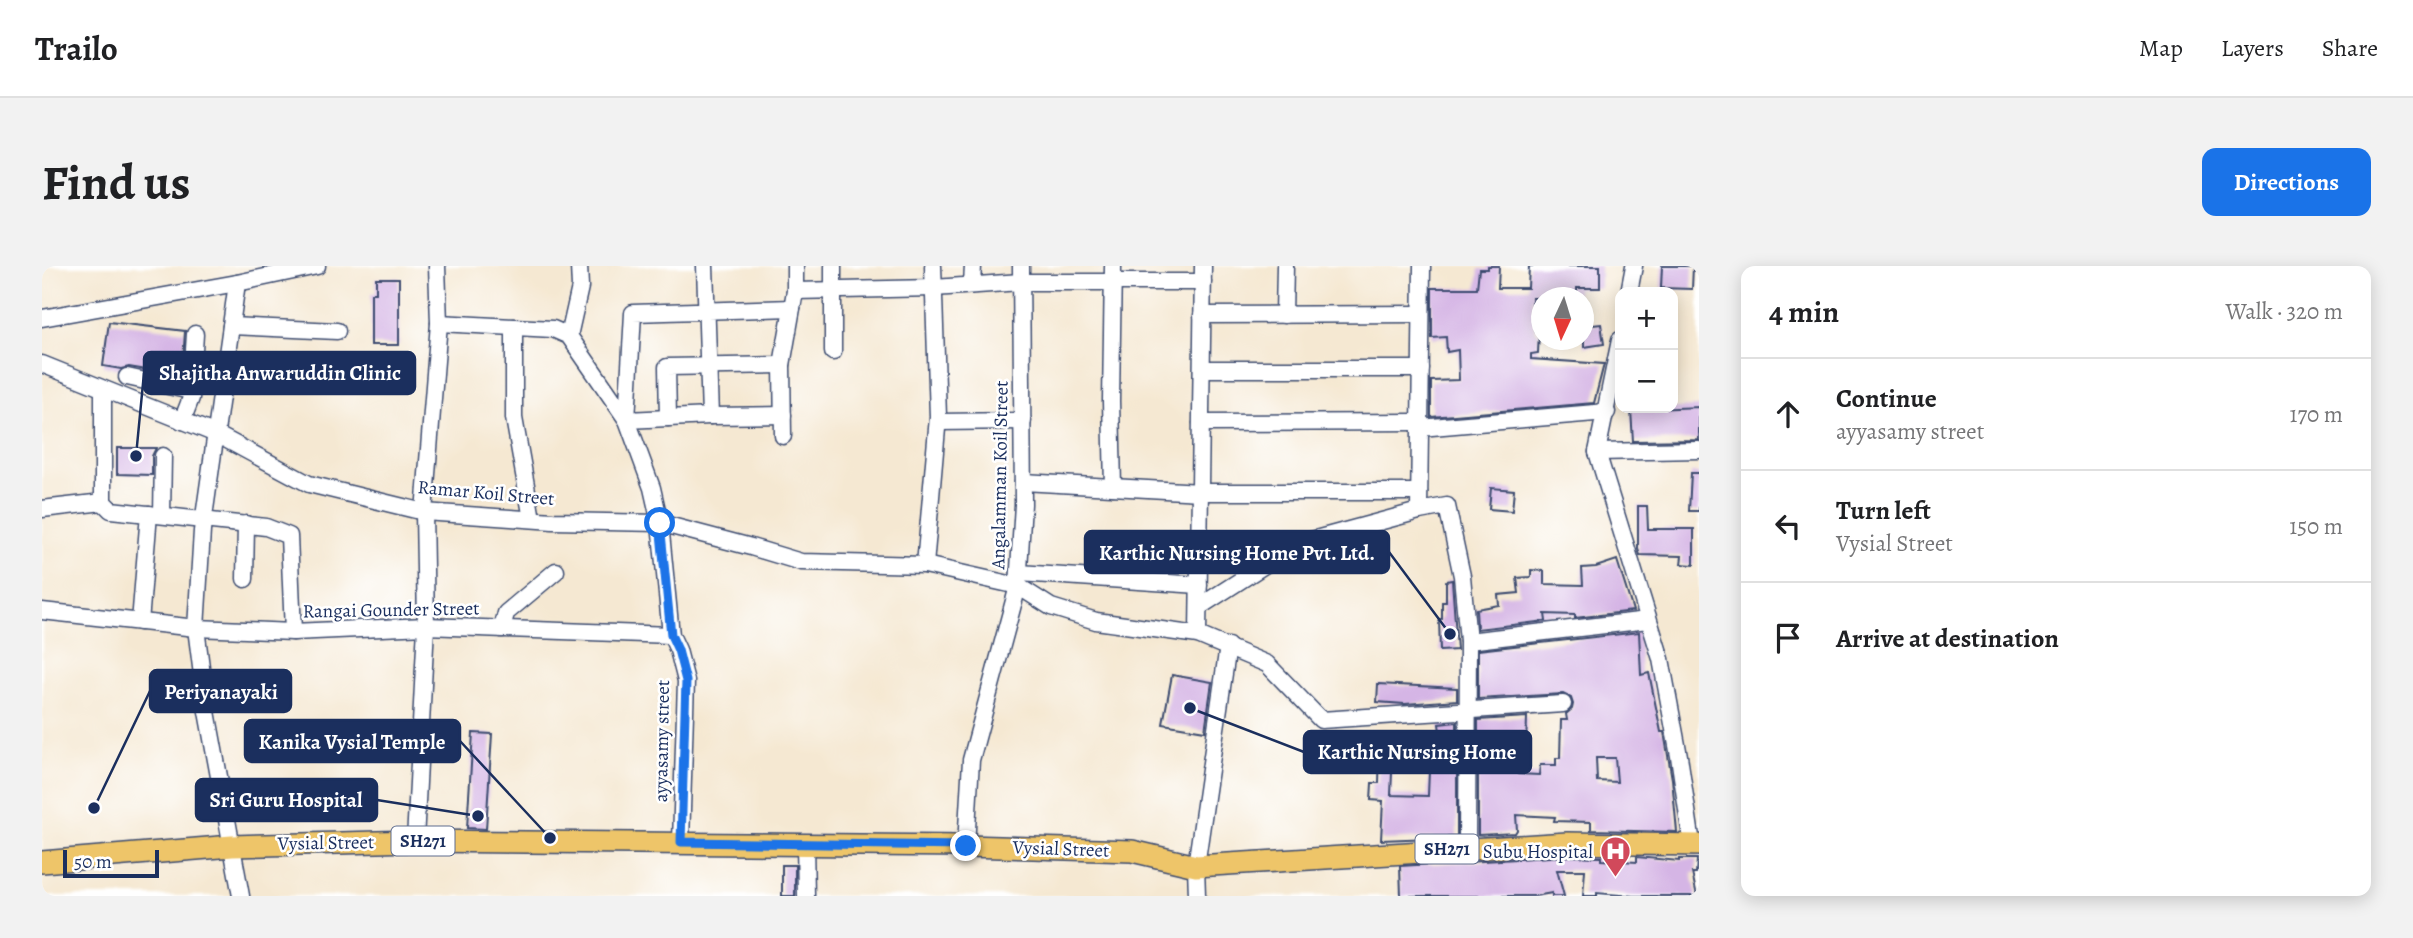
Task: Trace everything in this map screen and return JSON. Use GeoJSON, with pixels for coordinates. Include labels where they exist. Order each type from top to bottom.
{"type":"FeatureCollection","features":[{"type":"Feature","properties":{"kind":"main road","name":"Vysial Street"},"geometry":{"type":"LineString","coordinates":[[42,862],[232,846],[415,841],[681,842],[1132,851],[1196,866],[1467,847],[1567,843],[1695,844]]}},
{"type":"Feature","properties":{"kind":"main road","name":"Vysial Street"},"geometry":{"type":"LineString","coordinates":[[42,876],[85,859]]}},
{"type":"Feature","properties":{"kind":"street"},"geometry":{"type":"LineString","coordinates":[[42,318],[237,283],[265,271],[317,266]]}},
{"type":"Feature","properties":{"kind":"street"},"geometry":{"type":"LineString","coordinates":[[415,841],[426,626],[424,512],[439,323],[437,266]]}},
{"type":"Feature","properties":{"kind":"street"},"geometry":{"type":"LineString","coordinates":[[439,323],[554,329],[569,336],[580,287],[579,266]]}},
{"type":"Feature","properties":{"kind":"street"},"geometry":{"type":"LineString","coordinates":[[705,266],[710,416]]}},
{"type":"Feature","properties":{"kind":"street"},"geometry":{"type":"LineString","coordinates":[[783,436],[782,365],[793,300],[795,266]]}},
{"type":"Feature","properties":{"kind":"street"},"geometry":{"type":"LineString","coordinates":[[833,266],[833,352]]}},
{"type":"Feature","properties":{"kind":"street"},"geometry":{"type":"LineString","coordinates":[[925,565],[938,422],[933,266]]}},
{"type":"Feature","properties":{"kind":"street"},"geometry":{"type":"LineString","coordinates":[[972,285],[973,266]]}},
{"type":"Feature","properties":{"kind":"street"},"geometry":{"type":"LineString","coordinates":[[1284,315],[1285,266]]}},
{"type":"Feature","properties":{"kind":"street"},"geometry":{"type":"LineString","coordinates":[[1419,511],[1422,266]]}},
{"type":"Feature","properties":{"kind":"street"},"geometry":{"type":"LineString","coordinates":[[1630,287],[1634,266]]}},
{"type":"Feature","properties":{"kind":"street"},"geometry":{"type":"LineString","coordinates":[[783,415],[627,420],[633,313],[706,312],[793,300],[833,290],[972,285],[1021,274],[1203,274],[1198,635]]}},
{"type":"Feature","properties":{"kind":"street","name":"Angalamman Koil Street"},"geometry":{"type":"LineString","coordinates":[[966,846],[971,760],[1019,579],[1023,482],[1021,274]]}},
{"type":"Feature","properties":{"kind":"street"},"geometry":{"type":"LineString","coordinates":[[1113,274],[1113,487]]}},
{"type":"Feature","properties":{"kind":"street"},"geometry":{"type":"LineString","coordinates":[[237,283],[204,519],[196,628],[206,706],[242,896]]}},
{"type":"Feature","properties":{"kind":"street"},"geometry":{"type":"LineString","coordinates":[[1202,315],[1421,314]]}},
{"type":"Feature","properties":{"kind":"street"},"geometry":{"type":"LineString","coordinates":[[231,326],[337,331]]}},
{"type":"Feature","properties":{"kind":"street"},"geometry":{"type":"LineString","coordinates":[[514,327],[514,418],[532,519]]}},
{"type":"Feature","properties":{"kind":"street"},"geometry":{"type":"LineString","coordinates":[[182,421],[191,398],[195,334]]}},
{"type":"Feature","properties":{"kind":"street","name":"ayyasamy street"},"geometry":{"type":"LineString","coordinates":[[569,336],[627,420],[652,488],[660,523],[671,635],[686,681],[681,842]]}},
{"type":"Feature","properties":{"kind":"street"},"geometry":{"type":"LineString","coordinates":[[1618,350],[1597,452],[1661,659],[1695,844]]}},
{"type":"Feature","properties":{"kind":"street","name":"Ramar Koil Street"},"geometry":{"type":"LineString","coordinates":[[42,364],[216,434],[309,484],[424,512],[660,523],[801,562],[925,565],[1019,579]]}},
{"type":"Feature","properties":{"kind":"street"},"geometry":{"type":"LineString","coordinates":[[668,418],[667,367],[782,365]]}},
{"type":"Feature","properties":{"kind":"street"},"geometry":{"type":"LineString","coordinates":[[1202,369],[1421,369]]}},
{"type":"Feature","properties":{"kind":"street"},"geometry":{"type":"LineString","coordinates":[[127,377],[191,391]]}},
{"type":"Feature","properties":{"kind":"street"},"geometry":{"type":"LineString","coordinates":[[103,389],[103,502],[111,510],[246,524],[266,527],[289,536],[293,632]]}},
{"type":"Feature","properties":{"kind":"street"},"geometry":{"type":"LineString","coordinates":[[1201,424],[1420,425],[1607,412]]}},
{"type":"Feature","properties":{"kind":"street"},"geometry":{"type":"LineString","coordinates":[[938,422],[1023,421]]}},
{"type":"Feature","properties":{"kind":"street"},"geometry":{"type":"LineString","coordinates":[[1597,452],[1699,450]]}},
{"type":"Feature","properties":{"kind":"street"},"geometry":{"type":"LineString","coordinates":[[140,622],[163,456]]}},
{"type":"Feature","properties":{"kind":"street"},"geometry":{"type":"LineString","coordinates":[[1023,482],[1201,492],[1419,492]]}},
{"type":"Feature","properties":{"kind":"street"},"geometry":{"type":"LineString","coordinates":[[42,509],[103,502]]}},
{"type":"Feature","properties":{"kind":"street"},"geometry":{"type":"LineString","coordinates":[[1199,607],[1297,544],[1447,506],[1462,576],[1468,641],[1467,847]]}},
{"type":"Feature","properties":{"kind":"street"},"geometry":{"type":"LineString","coordinates":[[245,579],[246,524]]}},
{"type":"Feature","properties":{"kind":"street"},"geometry":{"type":"LineString","coordinates":[[502,629],[506,613],[556,571]]}},
{"type":"Feature","properties":{"kind":"street"},"geometry":{"type":"LineString","coordinates":[[1019,579],[1199,585]]}},
{"type":"Feature","properties":{"kind":"street"},"geometry":{"type":"LineString","coordinates":[[1019,579],[1051,607],[1096,621],[1198,635],[1267,664],[1321,720],[1563,704]]}},
{"type":"Feature","properties":{"kind":"street","name":"Rangai Gounder Street"},"geometry":{"type":"LineString","coordinates":[[42,611],[196,628],[293,632],[426,626],[671,635]]}},
{"type":"Feature","properties":{"kind":"street"},"geometry":{"type":"LineString","coordinates":[[1468,641],[1648,620]]}},
{"type":"Feature","properties":{"kind":"street"},"geometry":{"type":"LineString","coordinates":[[1197,896],[1196,866],[1227,646]]}},
{"type":"Feature","properties":{"kind":"street"},"geometry":{"type":"LineString","coordinates":[[805,844],[806,896]]}},
{"type":"Feature","properties":{"kind":"building"},"geometry":{"type":"Polygon","coordinates":[[[1488,266],[1499,266],[1498,288],[1528,288],[1529,266],[1600,266],[1600,288],[1531,287],[1531,350],[1538,350],[1538,353],[1531,354],[1531,359],[1604,364],[1594,403],[1431,417],[1431,381],[1459,380],[1458,350],[1447,352],[1446,337],[1432,338],[1432,288],[1477,288],[1479,269],[1488,269],[1488,266]]]}},
{"type":"Feature","properties":{"kind":"building"},"geometry":{"type":"Polygon","coordinates":[[[1662,266],[1693,266],[1692,289],[1661,287],[1662,266]]]}},
{"type":"Feature","properties":{"kind":"building"},"geometry":{"type":"Polygon","coordinates":[[[376,278],[399,278],[399,345],[371,345],[371,293],[376,293],[376,278]]]}},
{"type":"Feature","properties":{"kind":"building"},"geometry":{"type":"Polygon","coordinates":[[[109,322],[185,331],[182,376],[129,367],[121,369],[103,366],[109,322]]]}},
{"type":"Feature","properties":{"kind":"building"},"geometry":{"type":"Polygon","coordinates":[[[1601,324],[1604,344],[1594,346],[1594,325],[1601,324]]]}},
{"type":"Feature","properties":{"kind":"building"},"geometry":{"type":"Polygon","coordinates":[[[1699,407],[1699,440],[1633,441],[1631,413],[1678,413],[1678,408],[1699,407]]]}},
{"type":"Feature","properties":{"kind":"building"},"geometry":{"type":"Polygon","coordinates":[[[117,448],[156,448],[152,456],[152,475],[117,474],[117,448]]]}},
{"type":"Feature","properties":{"kind":"building"},"geometry":{"type":"Polygon","coordinates":[[[1691,473],[1699,473],[1699,511],[1689,511],[1691,473]]]}},
{"type":"Feature","properties":{"kind":"building"},"geometry":{"type":"Polygon","coordinates":[[[1491,488],[1514,490],[1512,511],[1489,509],[1491,488]]]}},
{"type":"Feature","properties":{"kind":"building"},"geometry":{"type":"Polygon","coordinates":[[[1638,506],[1647,506],[1648,529],[1694,529],[1694,565],[1681,564],[1682,556],[1640,555],[1638,506]]]}},
{"type":"Feature","properties":{"kind":"building"},"geometry":{"type":"Polygon","coordinates":[[[1617,560],[1633,611],[1575,618],[1575,615],[1545,614],[1546,621],[1477,629],[1476,609],[1499,605],[1498,595],[1519,593],[1517,578],[1531,577],[1531,570],[1544,571],[1544,584],[1583,585],[1582,568],[1596,567],[1617,560]]]}},
{"type":"Feature","properties":{"kind":"building"},"geometry":{"type":"Polygon","coordinates":[[[1452,580],[1457,650],[1440,651],[1439,619],[1442,619],[1442,602],[1446,602],[1446,581],[1452,580]]]}},
{"type":"Feature","properties":{"kind":"building"},"geometry":{"type":"Polygon","coordinates":[[[1639,632],[1641,675],[1649,673],[1661,732],[1664,732],[1677,832],[1591,830],[1591,822],[1554,821],[1555,817],[1516,815],[1515,833],[1478,835],[1478,720],[1527,717],[1526,747],[1517,747],[1518,774],[1539,775],[1540,765],[1556,765],[1556,758],[1560,758],[1561,720],[1567,720],[1566,714],[1573,704],[1571,698],[1563,694],[1478,699],[1478,650],[1639,632]],[[1596,758],[1597,781],[1617,782],[1615,758],[1596,758]]]}},
{"type":"Feature","properties":{"kind":"building"},"geometry":{"type":"Polygon","coordinates":[[[1172,675],[1212,682],[1205,731],[1163,724],[1172,675]]]}},
{"type":"Feature","properties":{"kind":"building"},"geometry":{"type":"Polygon","coordinates":[[[1378,684],[1457,688],[1457,700],[1405,704],[1377,702],[1378,684]]]}},
{"type":"Feature","properties":{"kind":"building"},"geometry":{"type":"Polygon","coordinates":[[[1457,722],[1457,837],[1381,840],[1383,801],[1371,800],[1372,783],[1379,783],[1380,750],[1393,750],[1391,795],[1428,796],[1430,745],[1442,746],[1439,724],[1457,722]]]}},
{"type":"Feature","properties":{"kind":"building"},"geometry":{"type":"Polygon","coordinates":[[[473,733],[492,734],[486,829],[467,828],[473,733]]]}},
{"type":"Feature","properties":{"kind":"building"},"geometry":{"type":"Polygon","coordinates":[[[1567,856],[1637,862],[1637,857],[1679,861],[1697,859],[1696,873],[1692,873],[1697,896],[1597,893],[1597,896],[1583,896],[1585,870],[1557,870],[1564,896],[1552,896],[1552,893],[1535,896],[1401,896],[1400,866],[1567,856]]]}},
{"type":"Feature","properties":{"kind":"building"},"geometry":{"type":"Polygon","coordinates":[[[782,865],[795,865],[795,896],[782,896],[782,865]]]}},
{"type":"Feature","properties":{"kind":"place","name":"Shajitha Anwaruddin Clinic"},"geometry":{"type":"Point","coordinates":[136,456]}},
{"type":"Feature","properties":{"kind":"place","name":"Karthic Nursing Home Pvt. Ltd."},"geometry":{"type":"Point","coordinates":[1450,634]}},
{"type":"Feature","properties":{"kind":"place","name":"Karthic Nursing Home"},"geometry":{"type":"Point","coordinates":[1190,708]}},
{"type":"Feature","properties":{"kind":"place","name":"Periyanayaki"},"geometry":{"type":"Point","coordinates":[94,808]}},
{"type":"Feature","properties":{"kind":"place","name":"Sri Guru Hospital"},"geometry":{"type":"Point","coordinates":[478,816]}},
{"type":"Feature","properties":{"kind":"place","name":"Kanika Vysial Temple"},"geometry":{"type":"Point","coordinates":[550,838]}},
{"type":"Feature","properties":{"kind":"place","name":"Subu Hospital"},"geometry":{"type":"Point","coordinates":[1616,879]}},
{"type":"Feature","properties":{"kind":"route"},"geometry":{"type":"LineString","coordinates":[[660,523],[671,635],[686,681],[681,842],[966,846]]}}]}
